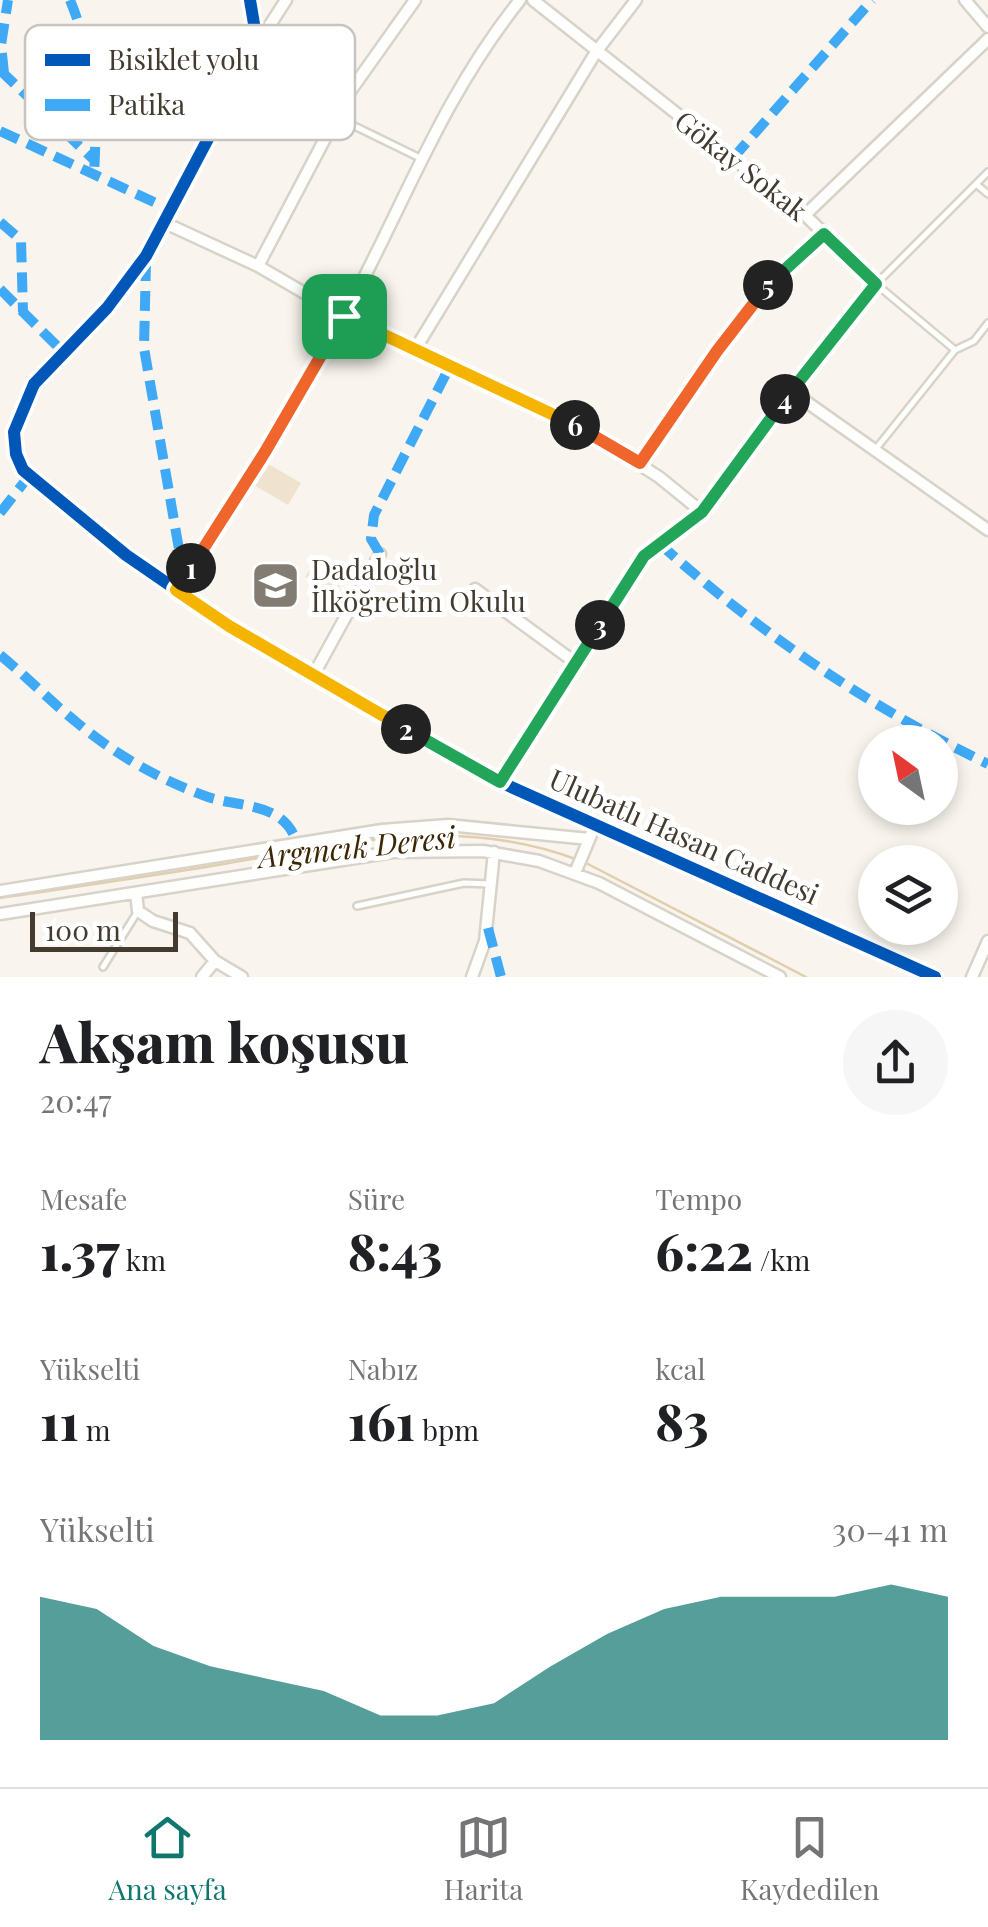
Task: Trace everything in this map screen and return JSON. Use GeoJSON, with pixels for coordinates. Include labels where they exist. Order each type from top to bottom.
{"type":"FeatureCollection","features":[{"type":"Feature","properties":{"kind":"street","name":"Ulubatlı Hasan Caddesi"},"geometry":{"type":"LineString","coordinates":[[250,0],[254,25]]}},
{"type":"Feature","properties":{"kind":"street"},"geometry":{"type":"LineString","coordinates":[[270,25],[286,0]]}},
{"type":"Feature","properties":{"kind":"street"},"geometry":{"type":"LineString","coordinates":[[355,86],[415,0]]}},
{"type":"Feature","properties":{"kind":"street"},"geometry":{"type":"LineString","coordinates":[[176,590],[265,452],[344,316],[420,158],[473,64],[520,0]]}},
{"type":"Feature","properties":{"kind":"street","name":"Gökay Sokak"},"geometry":{"type":"LineString","coordinates":[[533,0],[806,216],[876,284]]}},
{"type":"Feature","properties":{"kind":"street"},"geometry":{"type":"LineString","coordinates":[[416,348],[596,52],[636,0]]}},
{"type":"Feature","properties":{"kind":"street"},"geometry":{"type":"LineString","coordinates":[[965,0],[988,27]]}},
{"type":"Feature","properties":{"kind":"street"},"geometry":{"type":"LineString","coordinates":[[806,216],[988,40]]}},
{"type":"Feature","properties":{"kind":"street","name":"Ulubatlı Hasan Caddesi"},"geometry":{"type":"LineString","coordinates":[[209,140],[165,223],[119,294],[34,384],[15,424],[14,439],[19,462],[29,476],[126,555],[229,626],[500,782],[934,977]]}},
{"type":"Feature","properties":{"kind":"street"},"geometry":{"type":"LineString","coordinates":[[258,266],[324,140]]}},
{"type":"Feature","properties":{"kind":"street"},"geometry":{"type":"LineString","coordinates":[[165,223],[258,266],[344,316],[590,432],[640,463],[702,512]]}},
{"type":"Feature","properties":{"kind":"street"},"geometry":{"type":"LineString","coordinates":[[640,463],[768,285],[824,234]]}},
{"type":"Feature","properties":{"kind":"street"},"geometry":{"type":"LineString","coordinates":[[500,782],[644,556],[702,512],[876,284]]}},
{"type":"Feature","properties":{"kind":"street"},"geometry":{"type":"LineString","coordinates":[[792,390],[988,530]]}},
{"type":"Feature","properties":{"kind":"street"},"geometry":{"type":"LineString","coordinates":[[313,676],[380,554]]}},
{"type":"Feature","properties":{"kind":"street"},"geometry":{"type":"LineString","coordinates":[[475,589],[576,663]]}},
{"type":"Feature","properties":{"kind":"street"},"geometry":{"type":"LineString","coordinates":[[575,873],[596,823]]}},
{"type":"Feature","properties":{"kind":"street"},"geometry":{"type":"LineString","coordinates":[[0,890],[382,830],[448,825],[589,838]]}},
{"type":"Feature","properties":{"kind":"street"},"geometry":{"type":"LineString","coordinates":[[0,914],[393,852],[494,852],[575,873],[780,977]]}},
{"type":"Feature","properties":{"kind":"street"},"geometry":{"type":"LineString","coordinates":[[472,977],[486,941],[494,852]]}},
{"type":"Feature","properties":{"kind":"street"},"geometry":{"type":"LineString","coordinates":[[136,893],[138,911],[153,921],[190,933],[215,962],[242,977]]}},
{"type":"Feature","properties":{"kind":"street"},"geometry":{"type":"LineString","coordinates":[[972,977],[988,941]]}},
{"type":"Feature","properties":{"kind":"street"},"geometry":{"type":"LineString","coordinates":[[202,977],[215,962]]}},
{"type":"Feature","properties":{"kind":"lane"},"geometry":{"type":"LineString","coordinates":[[355,126],[420,158]]}},
{"type":"Feature","properties":{"kind":"lane"},"geometry":{"type":"LineString","coordinates":[[955,350],[876,284],[988,172]]}},
{"type":"Feature","properties":{"kind":"lane"},"geometry":{"type":"LineString","coordinates":[[976,184],[988,194]]}},
{"type":"Feature","properties":{"kind":"lane"},"geometry":{"type":"LineString","coordinates":[[875,450],[955,350],[974,341],[988,323]]}},
{"type":"Feature","properties":{"kind":"lane"},"geometry":{"type":"LineString","coordinates":[[358,906],[464,883],[491,884]]}},
{"type":"Feature","properties":{"kind":"lane"},"geometry":{"type":"LineString","coordinates":[[103,966],[138,911]]}},
{"type":"Feature","properties":{"kind":"shaded area"},"geometry":{"type":"Polygon","coordinates":[[[265,462],[301,483],[288,505],[252,484],[265,462]]]}},
{"type":"Feature","properties":{"kind":"shaded area"},"geometry":{"type":"Polygon","coordinates":[[[314,562],[343,579],[335,594],[305,577],[314,562]]]}},
{"type":"Feature","properties":{"kind":"waterway","name":"Argıncık Deresi"},"geometry":{"type":"LineString","coordinates":[[0,898],[399,837],[488,838],[578,860]]}},
{"type":"Feature","properties":{"kind":"waterway","name":"Argıncık Deresi"},"geometry":{"type":"LineString","coordinates":[[586,863],[806,977]]}},
{"type":"Feature","properties":{"kind":"marked path"},"geometry":{"type":"LineString","coordinates":[[4,73],[1,45],[8,0]]}},
{"type":"Feature","properties":{"kind":"marked path"},"geometry":{"type":"LineString","coordinates":[[70,0],[79,25]]}},
{"type":"Feature","properties":{"kind":"marked path"},"geometry":{"type":"LineString","coordinates":[[733,158],[872,0]]}},
{"type":"Feature","properties":{"kind":"marked path"},"geometry":{"type":"LineString","coordinates":[[0,70],[25,94]]}},
{"type":"Feature","properties":{"kind":"marked path"},"geometry":{"type":"LineString","coordinates":[[0,131],[171,210]]}},
{"type":"Feature","properties":{"kind":"marked path"},"geometry":{"type":"LineString","coordinates":[[73,140],[95,161]]}},
{"type":"Feature","properties":{"kind":"marked path"},"geometry":{"type":"LineString","coordinates":[[94,173],[95,140]]}},
{"type":"Feature","properties":{"kind":"marked path"},"geometry":{"type":"LineString","coordinates":[[0,222],[21,240],[23,312]]}},
{"type":"Feature","properties":{"kind":"marked path"},"geometry":{"type":"LineString","coordinates":[[146,261],[144,348],[184,578]]}},
{"type":"Feature","properties":{"kind":"marked path"},"geometry":{"type":"LineString","coordinates":[[0,289],[62,351]]}},
{"type":"Feature","properties":{"kind":"marked path"},"geometry":{"type":"LineString","coordinates":[[380,554],[371,539],[374,515],[451,364]]}},
{"type":"Feature","properties":{"kind":"marked path"},"geometry":{"type":"LineString","coordinates":[[0,513],[29,476]]}},
{"type":"Feature","properties":{"kind":"marked path"},"geometry":{"type":"LineString","coordinates":[[660,544],[736,608],[816,666],[900,718],[988,764]]}},
{"type":"Feature","properties":{"kind":"marked path"},"geometry":{"type":"LineString","coordinates":[[0,655],[75,721],[122,755],[208,797],[272,813],[291,830],[297,843]]}},
{"type":"Feature","properties":{"kind":"marked path"},"geometry":{"type":"LineString","coordinates":[[488,928],[501,977]]}},
{"type":"Feature","properties":{"kind":"cycle path"},"geometry":{"type":"LineString","coordinates":[[250,0],[254,25]]}},
{"type":"Feature","properties":{"kind":"cycle path"},"geometry":{"type":"LineString","coordinates":[[207,140],[146,256],[107,308],[34,384],[14,432],[16,454],[23,470],[126,555],[229,626],[500,782],[935,977]]}},
{"type":"Feature","properties":{"kind":"place","name":"Dadaloğlu İlköğretim Okulu"},"geometry":{"type":"Point","coordinates":[276,586]}},
{"type":"Feature","properties":{"kind":"route"},"geometry":{"type":"LineString","coordinates":[[824,234],[876,284],[702,512],[644,556],[500,782],[229,626],[176,590],[265,452],[344,316],[566,420],[640,463],[768,285],[824,234]]}}]}
